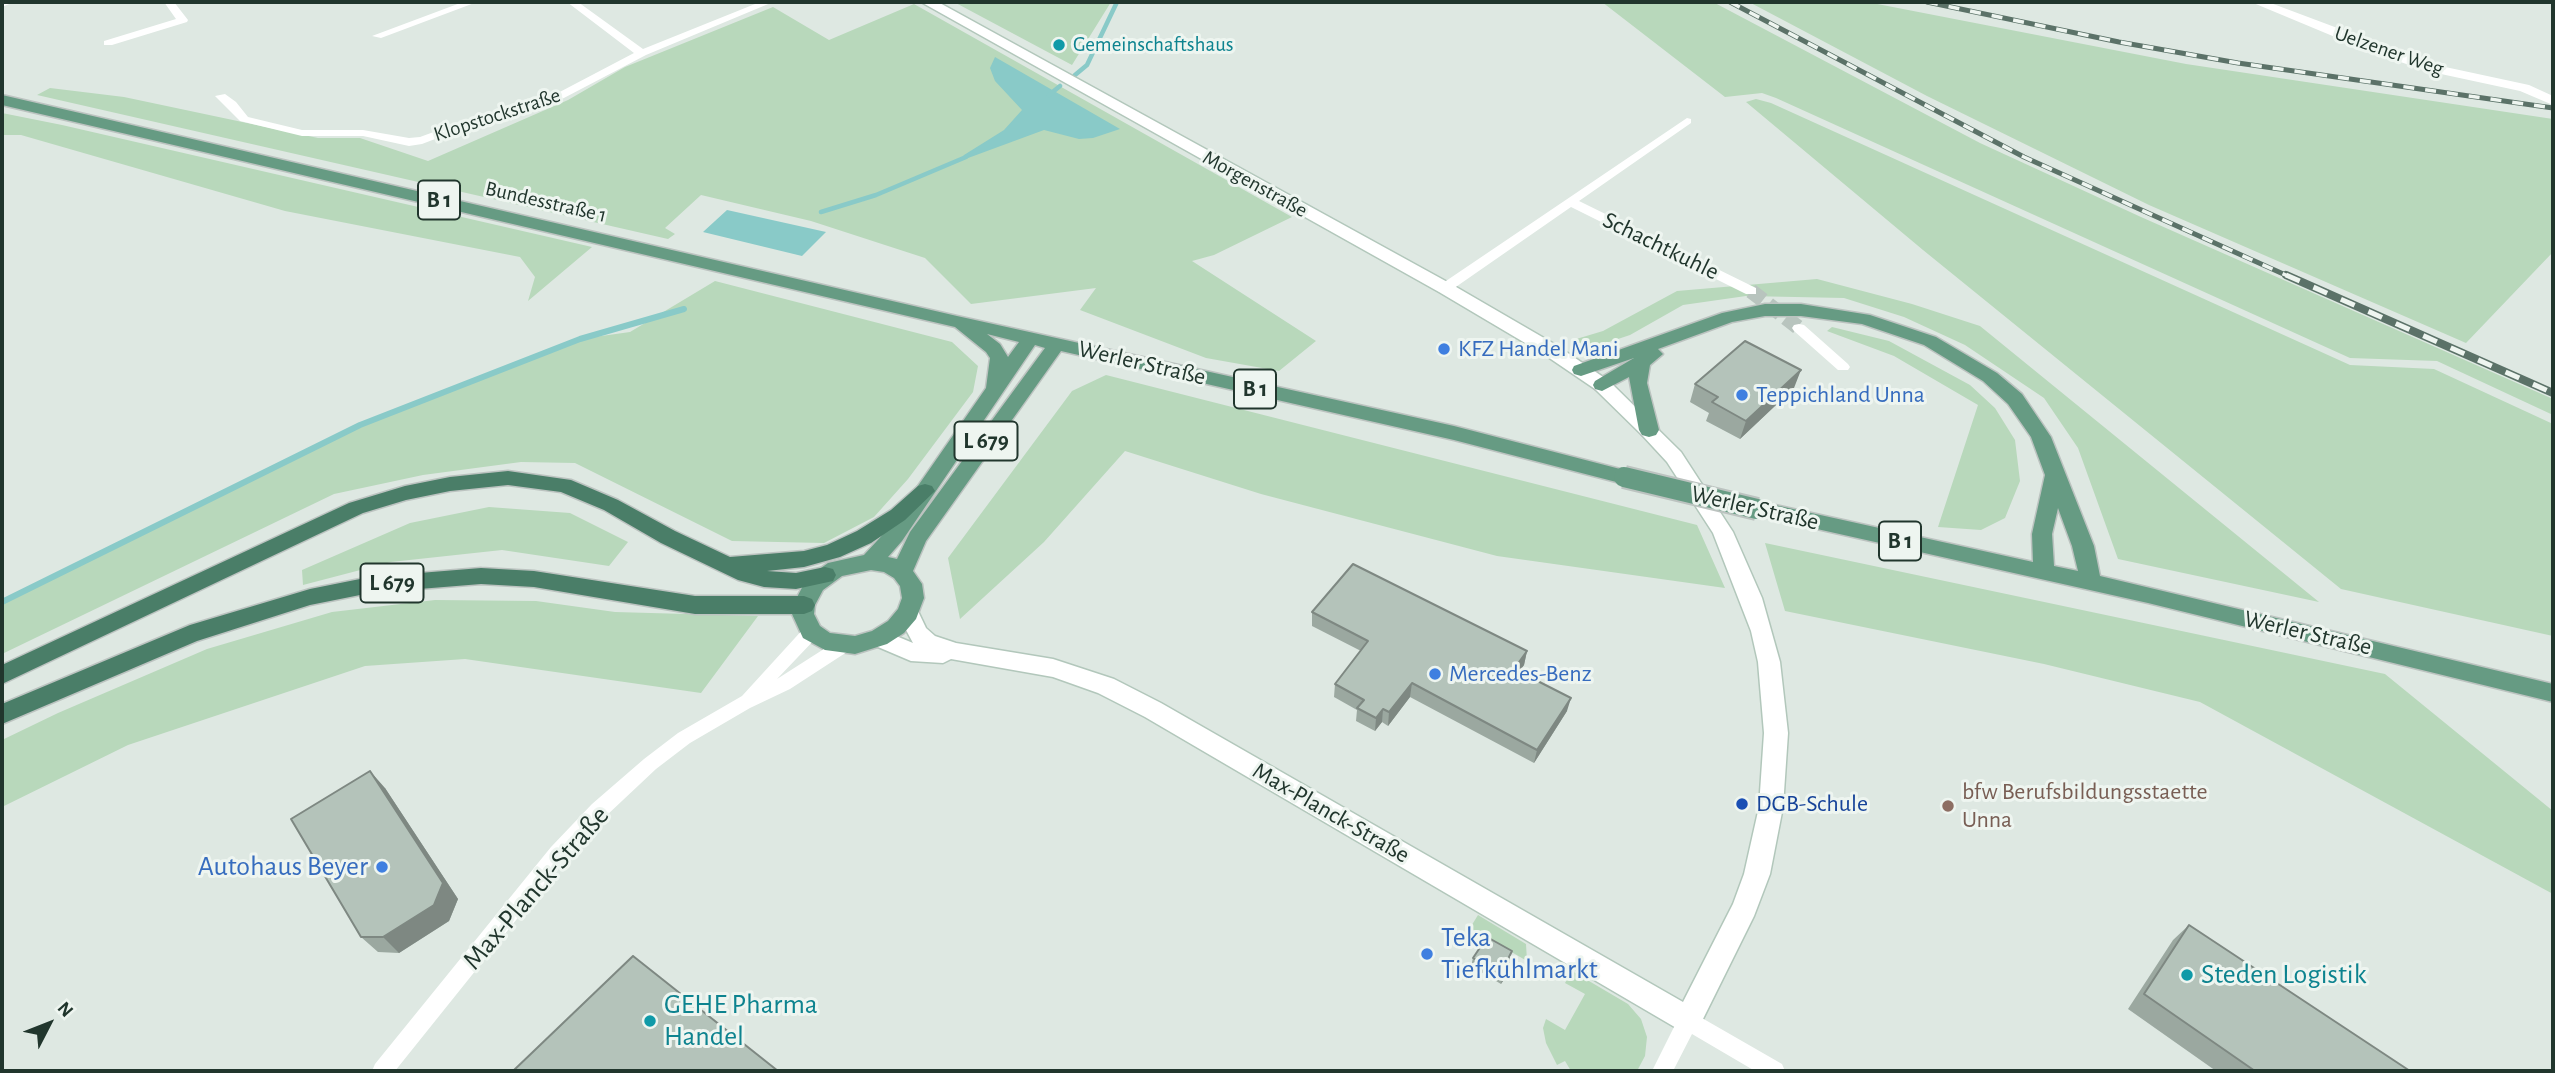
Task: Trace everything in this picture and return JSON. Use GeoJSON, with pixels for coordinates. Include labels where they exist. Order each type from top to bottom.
{"type":"FeatureCollection","features":[{"type":"Feature","properties":{"kind":"highway","name":"L 679"},"geometry":{"type":"LineString","coordinates":[[2,675],[356,509],[405,493],[450,484],[508,478],[564,485],[611,505],[720,562],[764,579],[796,581],[825,575]]}},
{"type":"Feature","properties":{"kind":"highway","name":"L 679"},"geometry":{"type":"LineString","coordinates":[[720,562],[766,564],[803,559],[833,551],[864,537],[898,515],[925,491]]}},
{"type":"Feature","properties":{"kind":"highway","name":"L 679"},"geometry":{"type":"LineString","coordinates":[[2,714],[190,634],[310,597],[419,579],[494,577],[583,585],[695,605],[804,604]]}},
{"type":"Feature","properties":{"kind":"main road","name":"Morgenstraße"},"geometry":{"type":"LineString","coordinates":[[928,2],[1445,288],[1581,370]]}},
{"type":"Feature","properties":{"kind":"main road","name":"Bundesstraße 1"},"geometry":{"type":"LineString","coordinates":[[2,100],[957,322]]}},
{"type":"Feature","properties":{"kind":"main road"},"geometry":{"type":"LineString","coordinates":[[1581,370],[1728,317],[1765,310],[1835,314],[1897,328],[1962,358],[1990,377],[2015,399],[2041,437],[2056,473],[2083,546],[2091,583]]}},
{"type":"Feature","properties":{"kind":"main road","name":"Werler Straße"},"geometry":{"type":"LineString","coordinates":[[957,322],[1454,433],[1757,509],[2313,634],[2553,693]]}},
{"type":"Feature","properties":{"kind":"main road","name":"B 1"},"geometry":{"type":"LineString","coordinates":[[957,322],[993,348],[999,358],[994,392]]}},
{"type":"Feature","properties":{"kind":"main road"},"geometry":{"type":"LineString","coordinates":[[1602,385],[1692,330]]}},
{"type":"Feature","properties":{"kind":"main road","name":"L 679"},"geometry":{"type":"LineString","coordinates":[[871,562],[895,535],[1030,339]]}},
{"type":"Feature","properties":{"kind":"main road","name":"L 679"},"geometry":{"type":"LineString","coordinates":[[902,572],[917,538],[1056,344]]}},
{"type":"Feature","properties":{"kind":"main road"},"geometry":{"type":"LineString","coordinates":[[1641,362],[1637,383],[1649,430]]}},
{"type":"Feature","properties":{"kind":"main road"},"geometry":{"type":"LineString","coordinates":[[1581,370],[1602,385],[1649,430],[1674,457],[1699,492],[1738,566],[1762,631],[1774,698],[1776,733],[1773,786],[1759,864],[1745,908],[1688,1020]]}},
{"type":"Feature","properties":{"kind":"main road"},"geometry":{"type":"LineString","coordinates":[[2043,572],[2042,534],[2056,473]]}},
{"type":"Feature","properties":{"kind":"main road"},"geometry":{"type":"LineString","coordinates":[[871,562],[889,565],[902,572],[911,584],[913,598],[908,612],[897,627],[878,638],[844,645],[825,641],[811,632],[803,614],[804,604],[815,584],[825,575],[847,565],[871,562]]}},
{"type":"Feature","properties":{"kind":"main road","name":"Max-Planck-Straße"},"geometry":{"type":"LineString","coordinates":[[908,612],[918,634],[927,642],[956,652]]}},
{"type":"Feature","properties":{"kind":"main road","name":"Max-Planck-Straße"},"geometry":{"type":"LineString","coordinates":[[878,638],[911,652],[956,652],[1053,668],[1114,690],[1184,727],[1688,1020]]}},
{"type":"Feature","properties":{"kind":"street"},"geometry":{"type":"LineString","coordinates":[[2,4],[9,2]]}},
{"type":"Feature","properties":{"kind":"street"},"geometry":{"type":"LineString","coordinates":[[108,43],[183,20],[169,2]]}},
{"type":"Feature","properties":{"kind":"street"},"geometry":{"type":"LineString","coordinates":[[377,36],[472,2]]}},
{"type":"Feature","properties":{"kind":"street"},"geometry":{"type":"LineString","coordinates":[[575,4],[592,2]]}},
{"type":"Feature","properties":{"kind":"street","name":"Klopstockstraße"},"geometry":{"type":"LineString","coordinates":[[221,96],[232,104],[239,116],[302,133],[363,133],[409,142],[422,140],[473,121],[558,97],[642,53],[768,2]]}},
{"type":"Feature","properties":{"kind":"street","name":"Uelzener Weg"},"geometry":{"type":"LineString","coordinates":[[2257,2],[2342,37],[2432,68],[2524,88],[2553,101]]}},
{"type":"Feature","properties":{"kind":"street"},"geometry":{"type":"LineString","coordinates":[[575,4],[642,53]]}},
{"type":"Feature","properties":{"kind":"street","name":"Schachtkuhle"},"geometry":{"type":"LineString","coordinates":[[1445,288],[1687,121]]}},
{"type":"Feature","properties":{"kind":"street","name":"Schachtkuhle"},"geometry":{"type":"LineString","coordinates":[[1571,202],[1751,291]]}},
{"type":"Feature","properties":{"kind":"street"},"geometry":{"type":"LineString","coordinates":[[1799,328],[1843,367]]}},
{"type":"Feature","properties":{"kind":"street","name":"Max-Planck-Straße"},"geometry":{"type":"LineString","coordinates":[[744,703],[811,632]]}},
{"type":"Feature","properties":{"kind":"street","name":"Max-Planck-Straße"},"geometry":{"type":"LineString","coordinates":[[382,1071],[558,853],[599,810],[650,764],[684,738],[744,703],[784,684],[844,645]]}},
{"type":"Feature","properties":{"kind":"street"},"geometry":{"type":"LineString","coordinates":[[1662,1071],[1688,1020]]}},
{"type":"Feature","properties":{"kind":"street","name":"Max-Planck-Straße"},"geometry":{"type":"LineString","coordinates":[[1688,1020],[1775,1071]]}},
{"type":"Feature","properties":{"kind":"green space"},"geometry":{"type":"Polygon","coordinates":[[[954,2],[1111,2],[1072,65],[954,2]]]}},
{"type":"Feature","properties":{"kind":"green space"},"geometry":{"type":"Polygon","coordinates":[[[1602,2],[1713,2],[1980,143],[2553,399],[2553,415],[2437,361],[2350,358],[1776,98],[1762,93],[1725,97],[1602,2]]]}},
{"type":"Feature","properties":{"kind":"green space"},"geometry":{"type":"Polygon","coordinates":[[[1749,2],[1867,2],[2186,64],[2553,119],[2553,252],[2466,343],[2149,205],[1927,96],[1749,2]]]}},
{"type":"Feature","properties":{"kind":"green space"},"geometry":{"type":"Polygon","coordinates":[[[914,4],[1292,217],[1214,255],[1192,261],[1316,341],[1279,371],[1206,358],[1080,310],[1096,288],[971,304],[925,258],[811,221],[701,195],[665,228],[675,234],[668,239],[37,95],[50,88],[124,97],[318,138],[360,138],[428,161],[568,100],[625,67],[773,7],[829,40],[914,4]]]}},
{"type":"Feature","properties":{"kind":"green space"},"geometry":{"type":"Polygon","coordinates":[[[1756,99],[1771,103],[2350,365],[2434,369],[2553,424],[2553,636],[2341,589],[1923,250],[1746,102],[1756,99]]]}},
{"type":"Feature","properties":{"kind":"green space"},"geometry":{"type":"Polygon","coordinates":[[[2,113],[592,247],[528,301],[535,277],[520,257],[285,211],[21,135],[2,135],[2,113]]]}},
{"type":"Feature","properties":{"kind":"green space"},"geometry":{"type":"Polygon","coordinates":[[[1817,279],[1912,304],[1980,326],[2319,602],[2118,559],[2078,448],[2044,398],[1965,345],[1904,317],[1844,298],[1746,296],[1683,305],[1630,335],[1591,348],[1573,340],[1603,331],[1677,291],[1817,279]]]}},
{"type":"Feature","properties":{"kind":"green space"},"geometry":{"type":"Polygon","coordinates":[[[715,281],[952,342],[978,366],[973,392],[908,479],[874,517],[824,543],[732,541],[575,463],[521,462],[423,475],[334,494],[2,654],[2,602],[360,425],[580,339],[630,332],[715,281]]]}},
{"type":"Feature","properties":{"kind":"green space"},"geometry":{"type":"Polygon","coordinates":[[[1832,327],[1889,341],[1970,385],[1995,408],[2015,440],[2020,481],[2005,518],[1981,530],[1938,527],[1978,405],[1894,356],[1827,331],[1832,327]]]}},
{"type":"Feature","properties":{"kind":"green space"},"geometry":{"type":"Polygon","coordinates":[[[1106,375],[1697,525],[1725,588],[1497,556],[1261,494],[1125,451],[1044,542],[960,619],[948,558],[1072,391],[1106,375]]]}},
{"type":"Feature","properties":{"kind":"green space"},"geometry":{"type":"Polygon","coordinates":[[[489,507],[570,513],[628,542],[609,566],[502,550],[391,562],[303,585],[302,570],[410,523],[489,507]]]}},
{"type":"Feature","properties":{"kind":"green space"},"geometry":{"type":"Polygon","coordinates":[[[1765,543],[2385,674],[2553,811],[2553,894],[2200,702],[2044,664],[1785,611],[1765,543]]]}},
{"type":"Feature","properties":{"kind":"green space"},"geometry":{"type":"Polygon","coordinates":[[[435,600],[536,601],[615,612],[758,616],[701,693],[465,659],[365,666],[128,745],[2,807],[2,740],[58,713],[207,649],[332,612],[435,600]]]}},
{"type":"Feature","properties":{"kind":"green space"},"geometry":{"type":"Polygon","coordinates":[[[1478,915],[1526,944],[1527,961],[1470,928],[1478,915]]]}},
{"type":"Feature","properties":{"kind":"green space"},"geometry":{"type":"Polygon","coordinates":[[[1572,971],[1628,1004],[1641,1019],[1647,1037],[1645,1056],[1637,1071],[1571,1071],[1565,1061],[1557,1065],[1546,1043],[1543,1028],[1546,1019],[1565,1030],[1585,994],[1565,983],[1572,971]]]}},
{"type":"Feature","properties":{"kind":"water"},"geometry":{"type":"Polygon","coordinates":[[[995,57],[1120,129],[1093,138],[1079,139],[1044,130],[960,161],[964,155],[1004,130],[1022,110],[995,81],[990,68],[995,57]]]}},
{"type":"Feature","properties":{"kind":"water"},"geometry":{"type":"Polygon","coordinates":[[[727,210],[826,232],[802,256],[703,232],[727,210]]]}},
{"type":"Feature","properties":{"kind":"building","name":"Teppichland Unna"},"geometry":{"type":"Polygon","coordinates":[[[1745,341],[1801,370],[1746,421],[1712,402],[1718,397],[1695,384],[1745,341]]]}},
{"type":"Feature","properties":{"kind":"building","name":"Mercedes-Benz"},"geometry":{"type":"Polygon","coordinates":[[[1353,564],[1527,651],[1514,669],[1571,698],[1537,750],[1412,683],[1389,712],[1383,709],[1376,718],[1357,708],[1364,700],[1335,684],[1368,641],[1312,612],[1353,564]]]}},
{"type":"Feature","properties":{"kind":"building","name":"Autohaus Beyer"},"geometry":{"type":"Polygon","coordinates":[[[370,771],[443,883],[434,905],[383,937],[361,937],[291,819],[370,771]]]}},
{"type":"Feature","properties":{"kind":"building","name":"Steden Logistik"},"geometry":{"type":"Polygon","coordinates":[[[2189,925],[2410,1071],[2255,1071],[2144,994],[2189,925]]]}},
{"type":"Feature","properties":{"kind":"building"},"geometry":{"type":"Polygon","coordinates":[[[1487,937],[1512,951],[1509,957],[1514,960],[1503,977],[1473,958],[1487,937]]]}},
{"type":"Feature","properties":{"kind":"building","name":"GEHE Pharma Handel"},"geometry":{"type":"Polygon","coordinates":[[[633,956],[778,1071],[513,1071],[633,956]]]}},
{"type":"Feature","properties":{"kind":"waterway"},"geometry":{"type":"LineString","coordinates":[[1075,75],[1087,65],[1117,2]]}},
{"type":"Feature","properties":{"kind":"waterway"},"geometry":{"type":"LineString","coordinates":[[1049,95],[1060,86]]}},
{"type":"Feature","properties":{"kind":"waterway"},"geometry":{"type":"LineString","coordinates":[[821,212],[876,195],[966,157]]}},
{"type":"Feature","properties":{"kind":"waterway"},"geometry":{"type":"LineString","coordinates":[[2,602],[360,425],[580,339],[684,309]]}},
{"type":"Feature","properties":{"kind":"tunnel"},"geometry":{"type":"LineString","coordinates":[[1751,291],[1799,328]]}},
{"type":"Feature","properties":{"kind":"railway"},"geometry":{"type":"LineString","coordinates":[[1730,2],[2024,157],[2290,277]]}},
{"type":"Feature","properties":{"kind":"railway"},"geometry":{"type":"LineString","coordinates":[[1927,2],[2119,42],[2238,63],[2553,108]]}},
{"type":"Feature","properties":{"kind":"railway"},"geometry":{"type":"LineString","coordinates":[[2286,275],[2553,393]]}},
{"type":"Feature","properties":{"kind":"place","name":"Gemeinschaftshaus"},"geometry":{"type":"Point","coordinates":[1059,45]}},
{"type":"Feature","properties":{"kind":"place","name":"KFZ Handel Mani"},"geometry":{"type":"Point","coordinates":[1444,349]}},
{"type":"Feature","properties":{"kind":"place","name":"Teppichland Unna"},"geometry":{"type":"Point","coordinates":[1742,395]}},
{"type":"Feature","properties":{"kind":"place","name":"Mercedes-Benz"},"geometry":{"type":"Point","coordinates":[1435,674]}},
{"type":"Feature","properties":{"kind":"place","name":"DGB-Schule"},"geometry":{"type":"Point","coordinates":[1742,804]}},
{"type":"Feature","properties":{"kind":"place","name":"bfw Berufsbildungsstaette Unna"},"geometry":{"type":"Point","coordinates":[1948,806]}},
{"type":"Feature","properties":{"kind":"place","name":"Autohaus Beyer"},"geometry":{"type":"Point","coordinates":[382,867]}},
{"type":"Feature","properties":{"kind":"place","name":"Teka Tiefkühlmarkt"},"geometry":{"type":"Point","coordinates":[1427,954]}},
{"type":"Feature","properties":{"kind":"place","name":"Steden Logistik"},"geometry":{"type":"Point","coordinates":[2187,975]}},
{"type":"Feature","properties":{"kind":"place","name":"GEHE Pharma Handel"},"geometry":{"type":"Point","coordinates":[650,1021]}}]}
